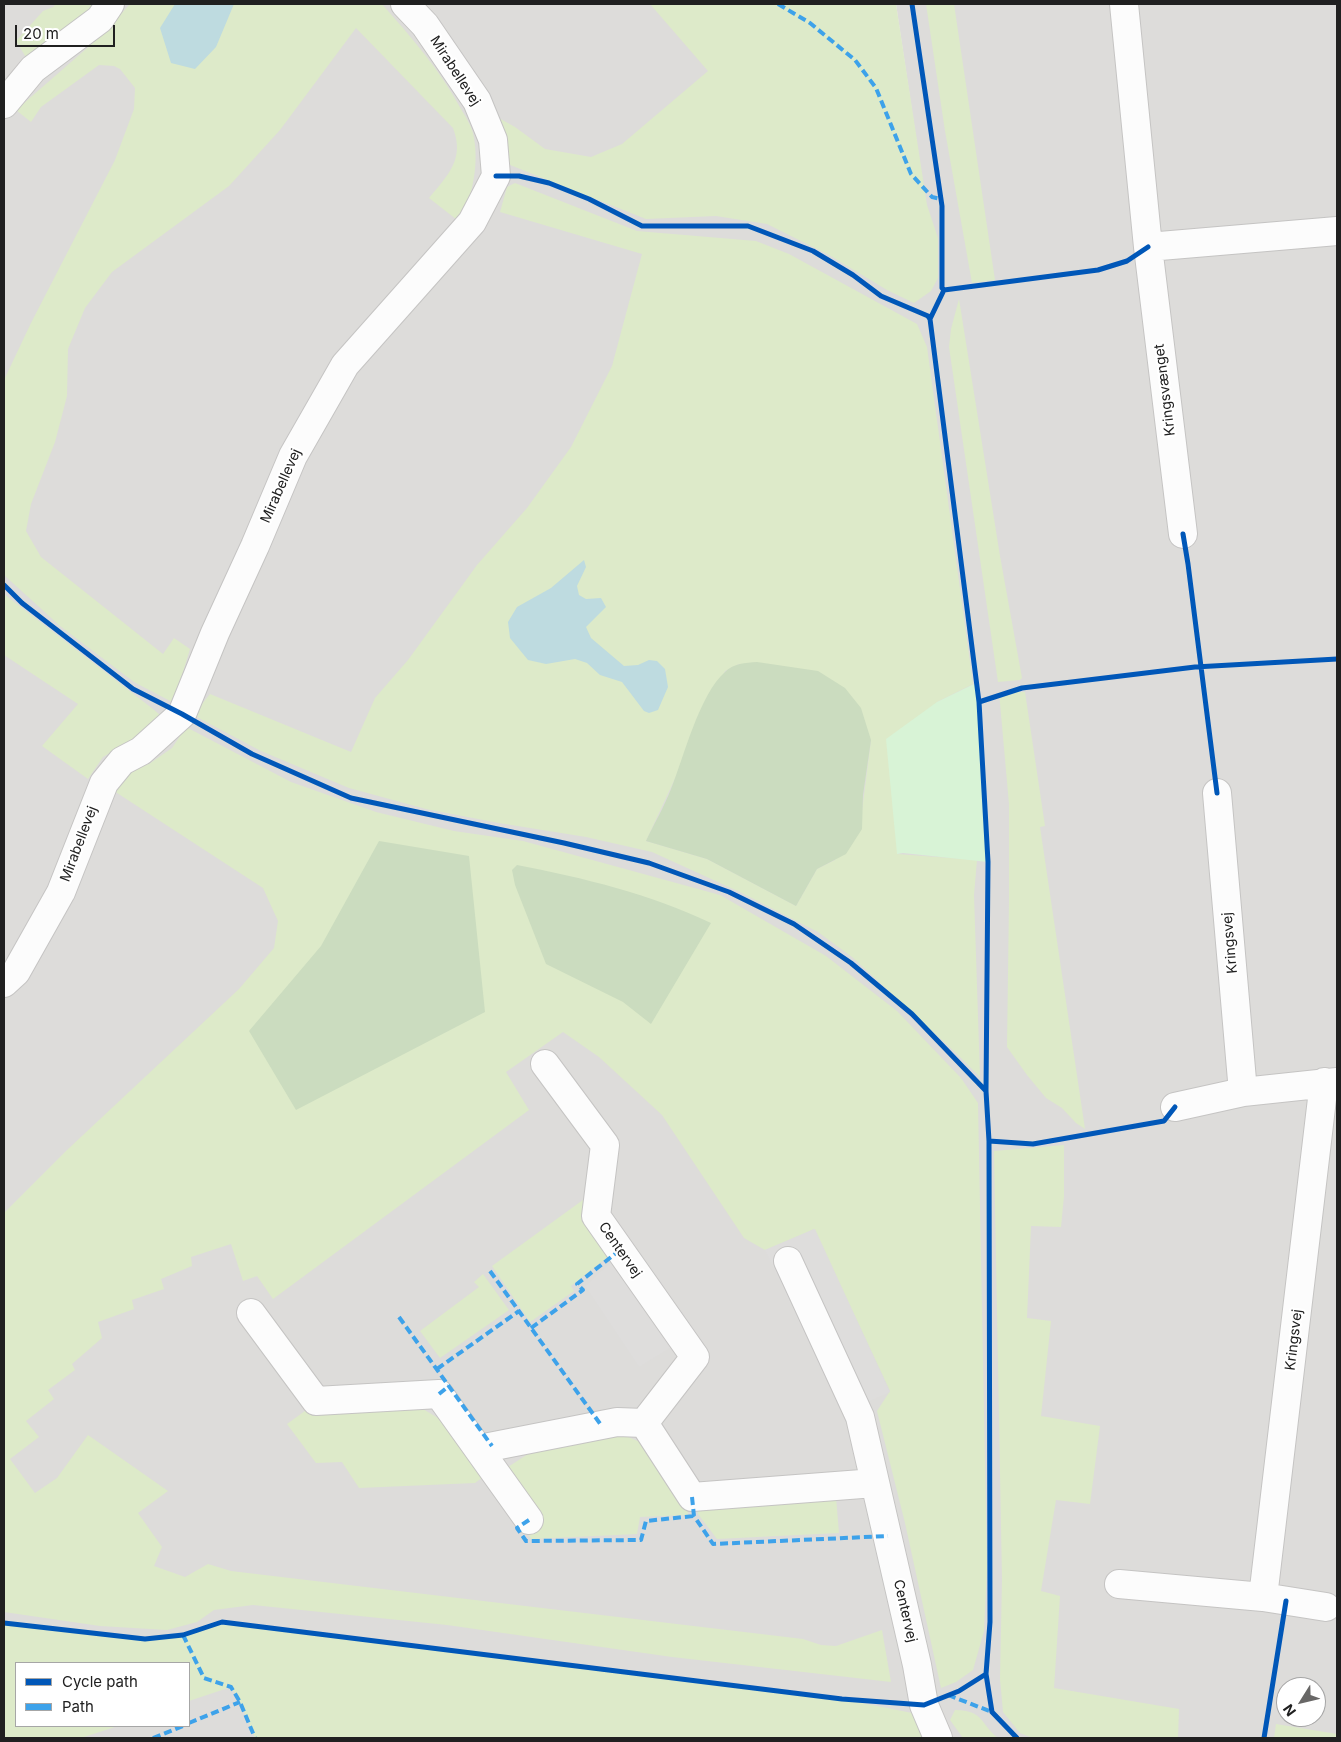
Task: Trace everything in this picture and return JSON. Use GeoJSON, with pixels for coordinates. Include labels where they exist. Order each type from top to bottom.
{"type":"FeatureCollection","features":[{"type":"Feature","properties":{"kind":"street"},"geometry":{"type":"LineString","coordinates":[[4,104],[33,69],[100,19],[110,4]]}},
{"type":"Feature","properties":{"kind":"street","name":"Mirabellevej"},"geometry":{"type":"LineString","coordinates":[[4,983],[16,972],[61,892],[104,783],[122,762],[141,751],[182,714],[215,633],[255,546],[293,456],[345,364],[472,222],[496,176],[493,140],[477,101],[425,25],[405,4]]}},
{"type":"Feature","properties":{"kind":"street","name":"Kringsvænget"},"geometry":{"type":"LineString","coordinates":[[1124,4],[1148,246],[1183,534]]}},
{"type":"Feature","properties":{"kind":"street"},"geometry":{"type":"LineString","coordinates":[[1148,246],[1337,231]]}},
{"type":"Feature","properties":{"kind":"street","name":"Kringsvej"},"geometry":{"type":"LineString","coordinates":[[1217,794],[1243,1092]]}},
{"type":"Feature","properties":{"kind":"street","name":"Centervej"},"geometry":{"type":"LineString","coordinates":[[545,1064],[605,1145],[596,1216],[695,1357],[644,1423]]}},
{"type":"Feature","properties":{"kind":"street","name":"Kringsvej"},"geometry":{"type":"LineString","coordinates":[[1174,1106],[1243,1092],[1331,1082],[1263,1597]]}},
{"type":"Feature","properties":{"kind":"street","name":"Centervej"},"geometry":{"type":"LineString","coordinates":[[788,1261],[860,1417],[918,1665],[924,1705],[938,1738]]}},
{"type":"Feature","properties":{"kind":"street"},"geometry":{"type":"LineString","coordinates":[[251,1313],[316,1401],[440,1394],[529,1520]]}},
{"type":"Feature","properties":{"kind":"street"},"geometry":{"type":"LineString","coordinates":[[478,1449],[617,1422],[644,1423],[692,1497],[876,1483]]}},
{"type":"Feature","properties":{"kind":"street"},"geometry":{"type":"LineString","coordinates":[[1119,1584],[1263,1597],[1326,1607]]}},
{"type":"Feature","properties":{"kind":"shaded area"},"geometry":{"type":"Polygon","coordinates":[[[4,4],[713,4],[926,205],[896,4],[1337,4],[1337,1738],[4,1738],[4,4]]]}},
{"type":"Feature","properties":{"kind":"shaded area"},"geometry":{"type":"Polygon","coordinates":[[[815,1229],[890,1392],[842,1413],[765,1250],[815,1229]]]}},
{"type":"Feature","properties":{"kind":"shaded area"},"geometry":{"type":"Polygon","coordinates":[[[615,1258],[673,1346],[639,1367],[585,1286],[615,1258]]]}},
{"type":"Feature","properties":{"kind":"green space"},"geometry":{"type":"Polygon","coordinates":[[[56,4],[94,4],[81,17],[27,59],[16,41],[43,11],[56,4]]]}},
{"type":"Feature","properties":{"kind":"green space"},"geometry":{"type":"Polygon","coordinates":[[[130,4],[382,4],[414,41],[453,95],[473,133],[476,156],[474,179],[461,223],[429,198],[448,174],[456,158],[456,139],[453,128],[356,28],[280,130],[229,186],[112,272],[85,308],[68,349],[67,396],[55,442],[31,504],[26,531],[41,557],[163,654],[174,638],[190,649],[180,682],[176,704],[134,682],[60,626],[4,575],[4,380],[31,323],[115,160],[134,109],[135,88],[120,69],[114,66],[99,65],[41,107],[31,122],[16,110],[101,36],[130,4]]]}},
{"type":"Feature","properties":{"kind":"green space"},"geometry":{"type":"Polygon","coordinates":[[[650,4],[896,4],[927,205],[938,238],[938,278],[931,291],[914,303],[887,290],[829,255],[767,224],[716,216],[646,219],[505,163],[497,117],[515,127],[545,149],[591,157],[622,144],[708,71],[650,4]]]}},
{"type":"Feature","properties":{"kind":"green space"},"geometry":{"type":"Polygon","coordinates":[[[926,4],[954,4],[995,280],[972,283],[945,131],[926,4]]]}},
{"type":"Feature","properties":{"kind":"green space"},"geometry":{"type":"Polygon","coordinates":[[[515,183],[637,231],[756,241],[789,254],[917,324],[927,347],[973,684],[937,702],[897,854],[977,860],[974,895],[980,1077],[852,957],[818,932],[742,893],[652,852],[586,837],[426,809],[349,788],[261,751],[193,715],[210,694],[351,752],[375,698],[408,660],[477,565],[527,508],[571,447],[612,366],[642,254],[500,212],[507,187],[515,183]],[[739,664],[725,671],[646,841],[707,859],[796,906],[817,869],[835,860],[862,811],[871,740],[739,664]]]}},
{"type":"Feature","properties":{"kind":"green space"},"geometry":{"type":"Polygon","coordinates":[[[959,299],[1000,556],[1022,678],[1020,680],[998,682],[949,347],[951,329],[959,299]]]}},
{"type":"Feature","properties":{"kind":"green space"},"geometry":{"type":"Polygon","coordinates":[[[4,594],[166,720],[103,757],[88,779],[42,746],[78,704],[4,655],[4,594]]]}},
{"type":"Feature","properties":{"kind":"green space"},"geometry":{"type":"Polygon","coordinates":[[[757,662],[818,671],[845,688],[861,708],[871,740],[863,795],[862,829],[846,854],[817,869],[796,906],[707,859],[646,841],[668,796],[693,727],[707,695],[728,669],[740,664],[757,662]]]}},
{"type":"Feature","properties":{"kind":"green space"},"geometry":{"type":"Polygon","coordinates":[[[978,682],[988,862],[903,853],[897,854],[886,739],[937,702],[978,682]]]}},
{"type":"Feature","properties":{"kind":"green space"},"geometry":{"type":"Polygon","coordinates":[[[999,692],[1025,692],[1045,826],[1040,827],[1085,1129],[1076,1123],[1062,1108],[1046,1098],[1007,1047],[1009,804],[999,692]]]}},
{"type":"Feature","properties":{"kind":"green space"},"geometry":{"type":"Polygon","coordinates":[[[186,727],[291,782],[376,812],[454,831],[523,841],[720,895],[826,956],[897,1011],[961,1078],[978,1103],[987,1568],[984,1631],[973,1670],[956,1682],[941,1688],[905,1523],[877,1411],[890,1391],[814,1229],[765,1250],[744,1238],[662,1115],[599,1057],[563,1032],[506,1072],[529,1110],[273,1299],[257,1276],[243,1281],[231,1244],[191,1257],[192,1266],[161,1279],[164,1289],[132,1300],[134,1309],[98,1322],[102,1338],[72,1364],[75,1370],[48,1390],[54,1399],[26,1421],[39,1437],[10,1459],[35,1493],[57,1478],[88,1435],[168,1491],[138,1513],[162,1547],[154,1566],[185,1577],[208,1564],[231,1571],[803,1639],[821,1645],[836,1646],[882,1630],[891,1682],[672,1657],[447,1625],[253,1605],[214,1610],[197,1622],[167,1630],[100,1626],[4,1612],[4,1213],[67,1150],[239,989],[274,948],[278,921],[263,888],[114,791],[129,771],[149,764],[172,748],[186,727]]]}},
{"type":"Feature","properties":{"kind":"green space"},"geometry":{"type":"Polygon","coordinates":[[[379,841],[469,856],[485,1012],[296,1110],[249,1031],[321,946],[379,841]]]}},
{"type":"Feature","properties":{"kind":"green space"},"geometry":{"type":"Polygon","coordinates":[[[517,865],[567,875],[640,895],[711,923],[651,1024],[623,1002],[546,964],[515,885],[512,870],[517,865]]]}},
{"type":"Feature","properties":{"kind":"green space"},"geometry":{"type":"Polygon","coordinates":[[[1064,1145],[1064,1196],[1061,1227],[1031,1226],[1027,1318],[1051,1321],[1041,1416],[1100,1426],[1090,1504],[1056,1500],[1041,1591],[1060,1596],[1054,1688],[1179,1709],[1178,1738],[1033,1738],[1020,1733],[1003,1712],[1000,1679],[1002,1579],[994,1151],[1064,1145]]]}},
{"type":"Feature","properties":{"kind":"green space"},"geometry":{"type":"Polygon","coordinates":[[[587,1197],[609,1256],[571,1286],[574,1291],[530,1322],[492,1266],[587,1197]]]}},
{"type":"Feature","properties":{"kind":"green space"},"geometry":{"type":"Polygon","coordinates":[[[483,1274],[509,1310],[440,1358],[420,1331],[479,1287],[474,1282],[483,1274]]]}},
{"type":"Feature","properties":{"kind":"green space"},"geometry":{"type":"Polygon","coordinates":[[[413,1403],[438,1418],[483,1477],[475,1483],[359,1488],[342,1462],[316,1463],[287,1424],[309,1408],[413,1403]]]}},
{"type":"Feature","properties":{"kind":"green space"},"geometry":{"type":"Polygon","coordinates":[[[615,1434],[626,1436],[647,1445],[688,1509],[688,1515],[640,1517],[637,1534],[531,1539],[525,1529],[542,1516],[508,1467],[528,1454],[615,1434]]]}},
{"type":"Feature","properties":{"kind":"green space"},"geometry":{"type":"Polygon","coordinates":[[[836,1497],[839,1533],[717,1539],[698,1514],[698,1507],[836,1497]]]}},
{"type":"Feature","properties":{"kind":"green space"},"geometry":{"type":"Polygon","coordinates":[[[222,1622],[842,1699],[912,1713],[924,1738],[255,1738],[240,1702],[231,1687],[190,1701],[190,1662],[15,1662],[15,1727],[115,1727],[81,1738],[4,1738],[4,1623],[145,1639],[183,1635],[222,1622]]]}},
{"type":"Feature","properties":{"kind":"green space"},"geometry":{"type":"Polygon","coordinates":[[[955,1710],[971,1712],[977,1715],[998,1738],[963,1738],[950,1720],[955,1710]]]}},
{"type":"Feature","properties":{"kind":"green space"},"geometry":{"type":"Polygon","coordinates":[[[1276,1724],[1276,1727],[1294,1727],[1337,1734],[1337,1738],[1274,1738],[1276,1724]]]}},
{"type":"Feature","properties":{"kind":"water"},"geometry":{"type":"Polygon","coordinates":[[[175,4],[234,4],[216,47],[195,69],[171,63],[160,28],[175,4]]]}},
{"type":"Feature","properties":{"kind":"water"},"geometry":{"type":"Polygon","coordinates":[[[584,560],[586,567],[577,586],[579,595],[586,599],[601,598],[606,607],[586,627],[591,638],[624,666],[638,665],[649,660],[657,661],[665,669],[668,687],[658,710],[649,713],[644,711],[622,682],[600,675],[587,663],[575,659],[546,664],[528,660],[510,638],[508,622],[517,607],[551,588],[584,560]]]}},
{"type":"Feature","properties":{"kind":"marked path"},"geometry":{"type":"LineString","coordinates":[[778,4],[810,23],[855,60],[876,88],[911,174],[932,197],[941,199]]}},
{"type":"Feature","properties":{"kind":"marked path"},"geometry":{"type":"LineString","coordinates":[[531,1328],[583,1290],[577,1284],[620,1250]]}},
{"type":"Feature","properties":{"kind":"marked path"},"geometry":{"type":"LineString","coordinates":[[490,1271],[601,1425]]}},
{"type":"Feature","properties":{"kind":"marked path"},"geometry":{"type":"LineString","coordinates":[[437,1369],[519,1311]]}},
{"type":"Feature","properties":{"kind":"marked path"},"geometry":{"type":"LineString","coordinates":[[399,1317],[492,1446]]}},
{"type":"Feature","properties":{"kind":"marked path"},"geometry":{"type":"LineString","coordinates":[[439,1394],[449,1386]]}},
{"type":"Feature","properties":{"kind":"marked path"},"geometry":{"type":"LineString","coordinates":[[692,1497],[694,1516],[713,1544],[888,1536]]}},
{"type":"Feature","properties":{"kind":"marked path"},"geometry":{"type":"LineString","coordinates":[[529,1520],[517,1528],[526,1541],[641,1540],[646,1521],[694,1516]]}},
{"type":"Feature","properties":{"kind":"marked path"},"geometry":{"type":"LineString","coordinates":[[183,1635],[204,1678],[231,1687],[240,1702],[255,1738]]}},
{"type":"Feature","properties":{"kind":"marked path"},"geometry":{"type":"LineString","coordinates":[[948,1695],[992,1712]]}},
{"type":"Feature","properties":{"kind":"marked path"},"geometry":{"type":"LineString","coordinates":[[190,1723],[240,1702]]}},
{"type":"Feature","properties":{"kind":"marked path"},"geometry":{"type":"LineString","coordinates":[[153,1738],[180,1727]]}},
{"type":"Feature","properties":{"kind":"cycle path"},"geometry":{"type":"LineString","coordinates":[[912,4],[942,206],[942,288],[944,290],[930,319],[979,702],[988,862],[986,1091],[989,1141],[990,1622],[986,1674]]}},
{"type":"Feature","properties":{"kind":"cycle path"},"geometry":{"type":"LineString","coordinates":[[496,176],[519,176],[549,183],[589,199],[642,226],[748,226],[813,251],[853,275],[881,296],[928,316],[930,319]]}},
{"type":"Feature","properties":{"kind":"cycle path"},"geometry":{"type":"LineString","coordinates":[[944,290],[1098,270],[1127,261],[1148,247]]}},
{"type":"Feature","properties":{"kind":"cycle path"},"geometry":{"type":"LineString","coordinates":[[1183,534],[1217,793]]}},
{"type":"Feature","properties":{"kind":"cycle path"},"geometry":{"type":"LineString","coordinates":[[4,585],[22,603],[133,689],[182,714],[252,754],[351,798],[649,863],[729,892],[794,924],[851,963],[912,1014],[986,1091]]}},
{"type":"Feature","properties":{"kind":"cycle path"},"geometry":{"type":"LineString","coordinates":[[979,702],[1022,688],[1195,667],[1337,659]]}},
{"type":"Feature","properties":{"kind":"cycle path"},"geometry":{"type":"LineString","coordinates":[[989,1141],[1033,1144],[1164,1121],[1175,1107]]}},
{"type":"Feature","properties":{"kind":"cycle path"},"geometry":{"type":"LineString","coordinates":[[1264,1738],[1286,1601]]}},
{"type":"Feature","properties":{"kind":"cycle path"},"geometry":{"type":"LineString","coordinates":[[4,1623],[145,1639],[183,1635],[222,1622],[842,1699],[924,1705],[959,1691],[986,1674],[992,1712],[1017,1738]]}}]}
